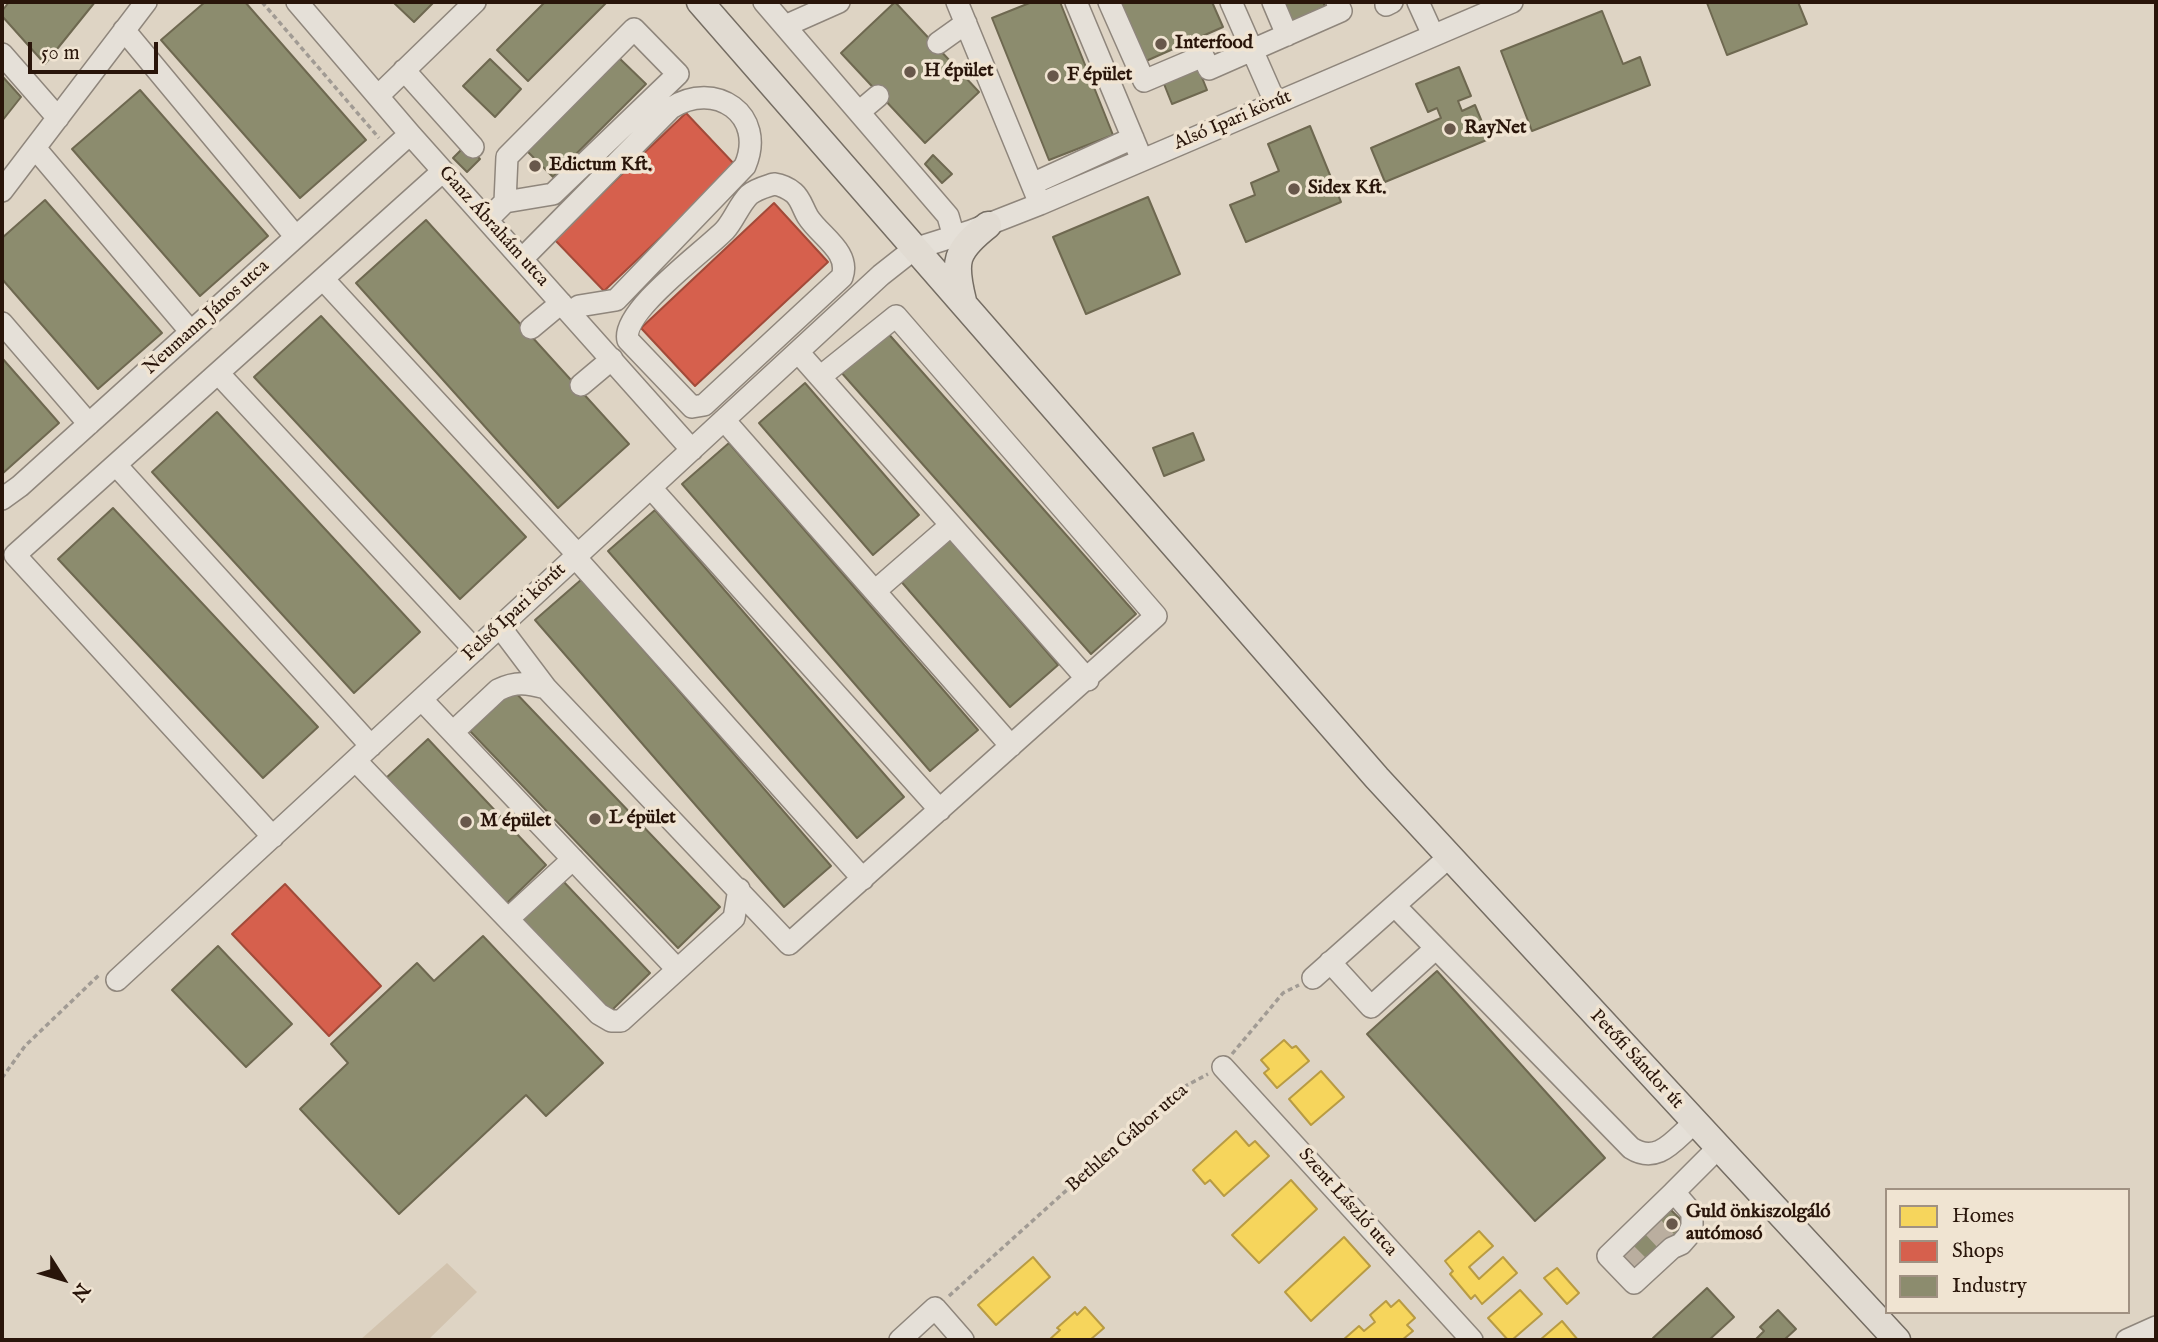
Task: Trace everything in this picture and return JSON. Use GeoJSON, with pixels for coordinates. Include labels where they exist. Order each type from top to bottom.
{"type":"FeatureCollection","features":[{"type":"Feature","properties":{"kind":"main road","name":"Petőfi Sándor út"},"geometry":{"type":"LineString","coordinates":[[700,2],[1377,778],[1897,1340]]}},
{"type":"Feature","properties":{"kind":"main road"},"geometry":{"type":"LineString","coordinates":[[964,306],[957,261],[964,246],[988,225]]}},
{"type":"Feature","properties":{"kind":"street"},"geometry":{"type":"LineString","coordinates":[[2,191],[146,2]]}},
{"type":"Feature","properties":{"kind":"street","name":"Ganz Ábrahám utca"},"geometry":{"type":"LineString","coordinates":[[297,2],[410,134],[692,450]]}},
{"type":"Feature","properties":{"kind":"street"},"geometry":{"type":"LineString","coordinates":[[378,96],[475,2]]}},
{"type":"Feature","properties":{"kind":"street"},"geometry":{"type":"LineString","coordinates":[[764,2],[948,216],[954,237]]}},
{"type":"Feature","properties":{"kind":"street"},"geometry":{"type":"LineString","coordinates":[[786,26],[839,2]]}},
{"type":"Feature","properties":{"kind":"street"},"geometry":{"type":"LineString","coordinates":[[1076,2],[1142,160]]}},
{"type":"Feature","properties":{"kind":"street"},"geometry":{"type":"LineString","coordinates":[[1110,2],[1144,81],[1203,56],[1209,69],[1341,11],[1338,2]]}},
{"type":"Feature","properties":{"kind":"street"},"geometry":{"type":"LineString","coordinates":[[1231,2],[1275,102]]}},
{"type":"Feature","properties":{"kind":"street"},"geometry":{"type":"LineString","coordinates":[[1273,2],[1287,34]]}},
{"type":"Feature","properties":{"kind":"street"},"geometry":{"type":"LineString","coordinates":[[1418,2],[1433,35]]}},
{"type":"Feature","properties":{"kind":"street","name":"Alsó Ipari körút"},"geometry":{"type":"LineString","coordinates":[[914,248],[954,237],[1040,204],[1511,2]]}},
{"type":"Feature","properties":{"kind":"street"},"geometry":{"type":"LineString","coordinates":[[938,43],[961,8]]}},
{"type":"Feature","properties":{"kind":"street"},"geometry":{"type":"LineString","coordinates":[[961,8],[1040,204]]}},
{"type":"Feature","properties":{"kind":"street"},"geometry":{"type":"LineString","coordinates":[[486,220],[505,202],[553,194],[678,74],[634,29],[508,157],[505,202]]}},
{"type":"Feature","properties":{"kind":"street"},"geometry":{"type":"LineString","coordinates":[[124,30],[296,237]]}},
{"type":"Feature","properties":{"kind":"street"},"geometry":{"type":"LineString","coordinates":[[2,54],[58,118]]}},
{"type":"Feature","properties":{"kind":"street"},"geometry":{"type":"LineString","coordinates":[[404,70],[473,147]]}},
{"type":"Feature","properties":{"kind":"street"},"geometry":{"type":"LineString","coordinates":[[859,112],[878,96]]}},
{"type":"Feature","properties":{"kind":"street"},"geometry":{"type":"LineString","coordinates":[[522,259],[671,108],[688,99],[714,97],[737,110],[747,124],[750,154],[745,166],[616,300],[566,308],[531,328]]}},
{"type":"Feature","properties":{"kind":"street","name":"Neumann János utca"},"geometry":{"type":"LineString","coordinates":[[2,499],[20,486],[410,134]]}},
{"type":"Feature","properties":{"kind":"street"},"geometry":{"type":"LineString","coordinates":[[1032,184],[1133,138]]}},
{"type":"Feature","properties":{"kind":"street"},"geometry":{"type":"LineString","coordinates":[[35,148],[191,332]]}},
{"type":"Feature","properties":{"kind":"street"},"geometry":{"type":"LineString","coordinates":[[273,837],[15,555],[443,171]]}},
{"type":"Feature","properties":{"kind":"street"},"geometry":{"type":"LineString","coordinates":[[774,184],[782,186],[793,192],[808,217],[842,257],[845,264],[842,277],[704,405],[699,407],[688,404],[628,340],[627,328],[641,307],[726,229],[749,195],[774,184]]}},
{"type":"Feature","properties":{"kind":"street","name":"Felső Ipari körút"},"geometry":{"type":"LineString","coordinates":[[124,974],[881,275],[914,248]]}},
{"type":"Feature","properties":{"kind":"street"},"geometry":{"type":"LineString","coordinates":[[323,279],[502,462],[576,556],[863,879]]}},
{"type":"Feature","properties":{"kind":"street"},"geometry":{"type":"LineString","coordinates":[[500,627],[546,688],[789,944],[1088,680],[1156,616],[896,316],[820,377]]}},
{"type":"Feature","properties":{"kind":"street"},"geometry":{"type":"LineString","coordinates":[[2,323],[89,424]]}},
{"type":"Feature","properties":{"kind":"street"},"geometry":{"type":"LineString","coordinates":[[581,385],[627,334]]}},
{"type":"Feature","properties":{"kind":"street"},"geometry":{"type":"LineString","coordinates":[[798,352],[1088,680]]}},
{"type":"Feature","properties":{"kind":"street"},"geometry":{"type":"LineString","coordinates":[[218,373],[475,650]]}},
{"type":"Feature","properties":{"kind":"street"},"geometry":{"type":"LineString","coordinates":[[667,422],[688,404]]}},
{"type":"Feature","properties":{"kind":"street"},"geometry":{"type":"LineString","coordinates":[[724,420],[1011,746]]}},
{"type":"Feature","properties":{"kind":"street"},"geometry":{"type":"LineString","coordinates":[[116,464],[508,919],[598,1014],[611,1021],[621,1021],[734,918],[739,889]]}},
{"type":"Feature","properties":{"kind":"street"},"geometry":{"type":"LineString","coordinates":[[650,488],[940,810]]}},
{"type":"Feature","properties":{"kind":"street"},"geometry":{"type":"LineString","coordinates":[[874,591],[951,525]]}},
{"type":"Feature","properties":{"kind":"street"},"geometry":{"type":"LineString","coordinates":[[453,732],[498,690],[507,685],[526,683],[546,688]]}},
{"type":"Feature","properties":{"kind":"street"},"geometry":{"type":"LineString","coordinates":[[422,700],[677,969]]}},
{"type":"Feature","properties":{"kind":"street"},"geometry":{"type":"LineString","coordinates":[[1313,978],[1449,857]]}},
{"type":"Feature","properties":{"kind":"street"},"geometry":{"type":"LineString","coordinates":[[508,919],[573,859]]}},
{"type":"Feature","properties":{"kind":"street"},"geometry":{"type":"LineString","coordinates":[[1395,905],[1631,1148],[1645,1154],[1658,1153],[1694,1123]]}},
{"type":"Feature","properties":{"kind":"street"},"geometry":{"type":"LineString","coordinates":[[1330,962],[1371,1007],[1435,949]]}},
{"type":"Feature","properties":{"kind":"street","name":"Szent László utca"},"geometry":{"type":"LineString","coordinates":[[1223,1066],[1472,1340]]}},
{"type":"Feature","properties":{"kind":"street"},"geometry":{"type":"LineString","coordinates":[[1674,1192],[1692,1213],[1692,1226],[1688,1236],[1681,1244],[1646,1247],[1674,1192],[1717,1148]]}},
{"type":"Feature","properties":{"kind":"street"},"geometry":{"type":"LineString","coordinates":[[900,1340],[935,1308],[963,1340]]}},
{"type":"Feature","properties":{"kind":"street"},"geometry":{"type":"LineString","coordinates":[[2127,1340],[2156,1327]]}},
{"type":"Feature","properties":{"kind":"path"},"geometry":{"type":"LineString","coordinates":[[262,2],[391,151]]}},
{"type":"Feature","properties":{"kind":"path"},"geometry":{"type":"LineString","coordinates":[[2,1078],[24,1046],[105,970],[124,974]]}},
{"type":"Feature","properties":{"kind":"path","name":"Bethlen Gábor utca"},"geometry":{"type":"LineString","coordinates":[[935,1308],[1178,1090],[1223,1066],[1283,993],[1313,978]]}},
{"type":"Feature","properties":{"kind":"shaded area"},"geometry":{"type":"Polygon","coordinates":[[[447,1263],[477,1292],[428,1340],[360,1340],[447,1263]]]}},
{"type":"Feature","properties":{"kind":"building: Homes"},"geometry":{"type":"Polygon","coordinates":[[[1284,1040],[1292,1048],[1296,1046],[1309,1061],[1277,1088],[1264,1073],[1269,1069],[1261,1060],[1284,1040]]]}},
{"type":"Feature","properties":{"kind":"building: Homes"},"geometry":{"type":"Polygon","coordinates":[[[1321,1071],[1344,1097],[1311,1125],[1289,1099],[1321,1071]]]}},
{"type":"Feature","properties":{"kind":"building: Homes"},"geometry":{"type":"Polygon","coordinates":[[[1236,1131],[1249,1146],[1255,1141],[1269,1156],[1224,1196],[1210,1180],[1205,1184],[1193,1170],[1236,1131]]]}},
{"type":"Feature","properties":{"kind":"building: Homes"},"geometry":{"type":"Polygon","coordinates":[[[1291,1180],[1317,1209],[1259,1263],[1232,1235],[1291,1180]]]}},
{"type":"Feature","properties":{"kind":"building: Homes"},"geometry":{"type":"Polygon","coordinates":[[[1479,1231],[1493,1246],[1469,1267],[1479,1279],[1503,1257],[1517,1273],[1482,1304],[1475,1295],[1471,1299],[1450,1274],[1453,1271],[1445,1261],[1479,1231]]]}},
{"type":"Feature","properties":{"kind":"building: Homes"},"geometry":{"type":"Polygon","coordinates":[[[1344,1237],[1370,1266],[1311,1321],[1285,1292],[1344,1237]]]}},
{"type":"Feature","properties":{"kind":"building: Homes"},"geometry":{"type":"Polygon","coordinates":[[[1033,1257],[1050,1277],[996,1325],[978,1305],[1033,1257]]]}},
{"type":"Feature","properties":{"kind":"building: Homes"},"geometry":{"type":"Polygon","coordinates":[[[1557,1268],[1579,1293],[1567,1304],[1544,1278],[1557,1268]]]}},
{"type":"Feature","properties":{"kind":"building: Homes"},"geometry":{"type":"Polygon","coordinates":[[[1520,1290],[1542,1314],[1512,1340],[1508,1340],[1488,1318],[1520,1290]]]}},
{"type":"Feature","properties":{"kind":"building: Homes"},"geometry":{"type":"Polygon","coordinates":[[[1399,1300],[1415,1318],[1407,1325],[1413,1331],[1402,1340],[1343,1340],[1359,1326],[1364,1331],[1375,1322],[1370,1315],[1386,1301],[1391,1307],[1399,1300]]]}},
{"type":"Feature","properties":{"kind":"building: Homes"},"geometry":{"type":"Polygon","coordinates":[[[1085,1307],[1104,1328],[1090,1340],[1049,1340],[1060,1330],[1057,1328],[1085,1307]]]}},
{"type":"Feature","properties":{"kind":"building: Homes"},"geometry":{"type":"Polygon","coordinates":[[[1562,1321],[1578,1340],[1540,1340],[1562,1321]]]}},
{"type":"Feature","properties":{"kind":"building: Shops"},"geometry":{"type":"Polygon","coordinates":[[[686,113],[736,166],[604,291],[554,239],[686,113]]]}},
{"type":"Feature","properties":{"kind":"building: Shops"},"geometry":{"type":"Polygon","coordinates":[[[774,203],[828,262],[695,386],[641,328],[774,203]]]}},
{"type":"Feature","properties":{"kind":"building: Shops"},"geometry":{"type":"Polygon","coordinates":[[[285,884],[381,986],[329,1036],[232,934],[285,884]]]}},
{"type":"Feature","properties":{"kind":"building: Industry"},"geometry":{"type":"Polygon","coordinates":[[[9,2],[95,2],[45,64],[2,16],[2,11],[9,2]]]}},
{"type":"Feature","properties":{"kind":"building: Industry"},"geometry":{"type":"Polygon","coordinates":[[[205,2],[245,2],[366,140],[300,198],[161,40],[205,2]]]}},
{"type":"Feature","properties":{"kind":"building: Industry"},"geometry":{"type":"Polygon","coordinates":[[[393,2],[434,2],[414,22],[393,2]]]}},
{"type":"Feature","properties":{"kind":"building: Industry"},"geometry":{"type":"Polygon","coordinates":[[[545,2],[606,3],[528,81],[497,50],[545,2]]]}},
{"type":"Feature","properties":{"kind":"building: Industry","name":"H épület"},"geometry":{"type":"Polygon","coordinates":[[[895,2],[979,92],[925,143],[841,53],[895,2]]]}},
{"type":"Feature","properties":{"kind":"building: Industry","name":"F épület"},"geometry":{"type":"Polygon","coordinates":[[[1032,2],[1060,2],[1113,135],[1049,160],[992,18],[1032,2]]]}},
{"type":"Feature","properties":{"kind":"building: Industry","name":"Interfood"},"geometry":{"type":"Polygon","coordinates":[[[1119,2],[1212,2],[1223,27],[1146,61],[1119,2]]]}},
{"type":"Feature","properties":{"kind":"building: Industry"},"geometry":{"type":"Polygon","coordinates":[[[1283,2],[1323,2],[1328,13],[1294,27],[1283,2]]]}},
{"type":"Feature","properties":{"kind":"building: Industry"},"geometry":{"type":"Polygon","coordinates":[[[1798,2],[1807,24],[1727,55],[1707,3],[1798,2]]]}},
{"type":"Feature","properties":{"kind":"building: Industry"},"geometry":{"type":"Polygon","coordinates":[[[1602,11],[1623,64],[1640,57],[1650,85],[1532,131],[1501,51],[1602,11]]]}},
{"type":"Feature","properties":{"kind":"building: Industry"},"geometry":{"type":"Polygon","coordinates":[[[617,56],[646,84],[553,177],[524,148],[617,56]]]}},
{"type":"Feature","properties":{"kind":"building: Industry"},"geometry":{"type":"Polygon","coordinates":[[[490,59],[521,89],[495,117],[463,86],[490,59]]]}},
{"type":"Feature","properties":{"kind":"building: Industry"},"geometry":{"type":"Polygon","coordinates":[[[1197,65],[1207,90],[1172,104],[1162,79],[1197,65]]]}},
{"type":"Feature","properties":{"kind":"building: Industry","name":"RayNet"},"geometry":{"type":"Polygon","coordinates":[[[1459,67],[1471,96],[1458,101],[1462,111],[1475,105],[1489,139],[1385,182],[1371,148],[1441,118],[1437,108],[1428,112],[1416,84],[1459,67]]]}},
{"type":"Feature","properties":{"kind":"building: Industry"},"geometry":{"type":"Polygon","coordinates":[[[2,76],[21,97],[2,121],[2,76]]]}},
{"type":"Feature","properties":{"kind":"building: Industry"},"geometry":{"type":"Polygon","coordinates":[[[140,90],[268,236],[200,296],[72,149],[140,90]]]}},
{"type":"Feature","properties":{"kind":"building: Industry","name":"Sidex Kft."},"geometry":{"type":"Polygon","coordinates":[[[1310,126],[1341,202],[1246,242],[1230,205],[1255,195],[1251,183],[1279,171],[1268,144],[1310,126]]]}},
{"type":"Feature","properties":{"kind":"building: Industry"},"geometry":{"type":"Polygon","coordinates":[[[466,145],[480,159],[467,172],[453,158],[466,145]]]}},
{"type":"Feature","properties":{"kind":"building: Industry"},"geometry":{"type":"Polygon","coordinates":[[[933,155],[952,174],[942,183],[925,164],[933,155]]]}},
{"type":"Feature","properties":{"kind":"building: Industry"},"geometry":{"type":"Polygon","coordinates":[[[1148,197],[1180,274],[1086,314],[1053,237],[1148,197]]]}},
{"type":"Feature","properties":{"kind":"building: Industry"},"geometry":{"type":"Polygon","coordinates":[[[45,200],[162,333],[98,389],[2,279],[2,238],[45,200]]]}},
{"type":"Feature","properties":{"kind":"building: Industry"},"geometry":{"type":"Polygon","coordinates":[[[426,220],[629,444],[558,508],[356,283],[426,220]]]}},
{"type":"Feature","properties":{"kind":"building: Industry"},"geometry":{"type":"Polygon","coordinates":[[[321,316],[526,537],[460,599],[254,377],[321,316]]]}},
{"type":"Feature","properties":{"kind":"building: Industry"},"geometry":{"type":"Polygon","coordinates":[[[886,331],[1136,614],[1091,654],[840,371],[886,331]]]}},
{"type":"Feature","properties":{"kind":"building: Industry"},"geometry":{"type":"Polygon","coordinates":[[[2,358],[59,423],[2,474],[2,358]]]}},
{"type":"Feature","properties":{"kind":"building: Industry"},"geometry":{"type":"Polygon","coordinates":[[[805,383],[919,515],[873,555],[759,423],[805,383]]]}},
{"type":"Feature","properties":{"kind":"building: Industry"},"geometry":{"type":"Polygon","coordinates":[[[217,412],[420,632],[354,693],[152,472],[217,412]]]}},
{"type":"Feature","properties":{"kind":"building: Industry"},"geometry":{"type":"Polygon","coordinates":[[[1193,433],[1204,460],[1164,476],[1153,448],[1193,433]]]}},
{"type":"Feature","properties":{"kind":"building: Industry"},"geometry":{"type":"Polygon","coordinates":[[[729,443],[978,730],[930,771],[682,484],[729,443]]]}},
{"type":"Feature","properties":{"kind":"building: Industry"},"geometry":{"type":"Polygon","coordinates":[[[113,508],[318,727],[263,778],[58,559],[113,508]]]}},
{"type":"Feature","properties":{"kind":"building: Industry"},"geometry":{"type":"Polygon","coordinates":[[[655,510],[904,797],[857,838],[608,551],[655,510]]]}},
{"type":"Feature","properties":{"kind":"building: Industry"},"geometry":{"type":"Polygon","coordinates":[[[947,536],[1058,665],[1010,707],[899,579],[947,536]]]}},
{"type":"Feature","properties":{"kind":"building: Industry"},"geometry":{"type":"Polygon","coordinates":[[[582,579],[831,866],[784,907],[535,620],[582,579]]]}},
{"type":"Feature","properties":{"kind":"building: Industry","name":"L épület"},"geometry":{"type":"Polygon","coordinates":[[[513,690],[720,907],[678,948],[470,731],[513,690]]]}},
{"type":"Feature","properties":{"kind":"building: Industry","name":"M épület"},"geometry":{"type":"Polygon","coordinates":[[[428,739],[546,865],[506,904],[385,779],[428,739]]]}},
{"type":"Feature","properties":{"kind":"building: Industry"},"geometry":{"type":"Polygon","coordinates":[[[562,880],[650,973],[610,1012],[520,920],[562,880]]]}},
{"type":"Feature","properties":{"kind":"building: Industry"},"geometry":{"type":"Polygon","coordinates":[[[483,936],[603,1063],[546,1116],[526,1095],[399,1214],[300,1109],[348,1063],[331,1044],[417,963],[434,981],[483,936]]]}},
{"type":"Feature","properties":{"kind":"building: Industry"},"geometry":{"type":"Polygon","coordinates":[[[218,946],[292,1024],[246,1067],[172,990],[218,946]]]}},
{"type":"Feature","properties":{"kind":"building: Industry"},"geometry":{"type":"Polygon","coordinates":[[[1437,971],[1605,1158],[1535,1221],[1367,1034],[1437,971]]]}},
{"type":"Feature","properties":{"kind":"building: Industry","name":"Guld önkiszolgáló autómosó"},"geometry":{"type":"Polygon","coordinates":[[[1670,1209],[1687,1226],[1674,1239],[1657,1221],[1670,1209]]]}},
{"type":"Feature","properties":{"kind":"building: Industry"},"geometry":{"type":"Polygon","coordinates":[[[1658,1222],[1671,1236],[1632,1274],[1619,1260],[1658,1222]]]}},
{"type":"Feature","properties":{"kind":"building: Industry"},"geometry":{"type":"Polygon","coordinates":[[[1707,1288],[1734,1317],[1709,1340],[1653,1338],[1707,1288]]]}},
{"type":"Feature","properties":{"kind":"building: Industry"},"geometry":{"type":"Polygon","coordinates":[[[1778,1310],[1796,1329],[1784,1340],[1755,1340],[1764,1331],[1760,1327],[1778,1310]]]}},
{"type":"Feature","properties":{"kind":"tunnel"},"geometry":{"type":"LineString","coordinates":[[1653,1227],[1666,1241]]}},
{"type":"Feature","properties":{"kind":"tunnel"},"geometry":{"type":"LineString","coordinates":[[1626,1253],[1640,1267]]}},
{"type":"Feature","properties":{"kind":"place","name":"Interfood"},"geometry":{"type":"Point","coordinates":[1161,44]}},
{"type":"Feature","properties":{"kind":"place","name":"H épület"},"geometry":{"type":"Point","coordinates":[910,72]}},
{"type":"Feature","properties":{"kind":"place","name":"F épület"},"geometry":{"type":"Point","coordinates":[1053,76]}},
{"type":"Feature","properties":{"kind":"place","name":"RayNet"},"geometry":{"type":"Point","coordinates":[1450,129]}},
{"type":"Feature","properties":{"kind":"place","name":"Edictum Kft."},"geometry":{"type":"Point","coordinates":[535,166]}},
{"type":"Feature","properties":{"kind":"place","name":"Sidex Kft."},"geometry":{"type":"Point","coordinates":[1294,189]}},
{"type":"Feature","properties":{"kind":"place","name":"L épület"},"geometry":{"type":"Point","coordinates":[595,819]}},
{"type":"Feature","properties":{"kind":"place","name":"M épület"},"geometry":{"type":"Point","coordinates":[466,822]}},
{"type":"Feature","properties":{"kind":"place","name":"Guld önkiszolgáló autómosó"},"geometry":{"type":"Point","coordinates":[1672,1224]}}]}
